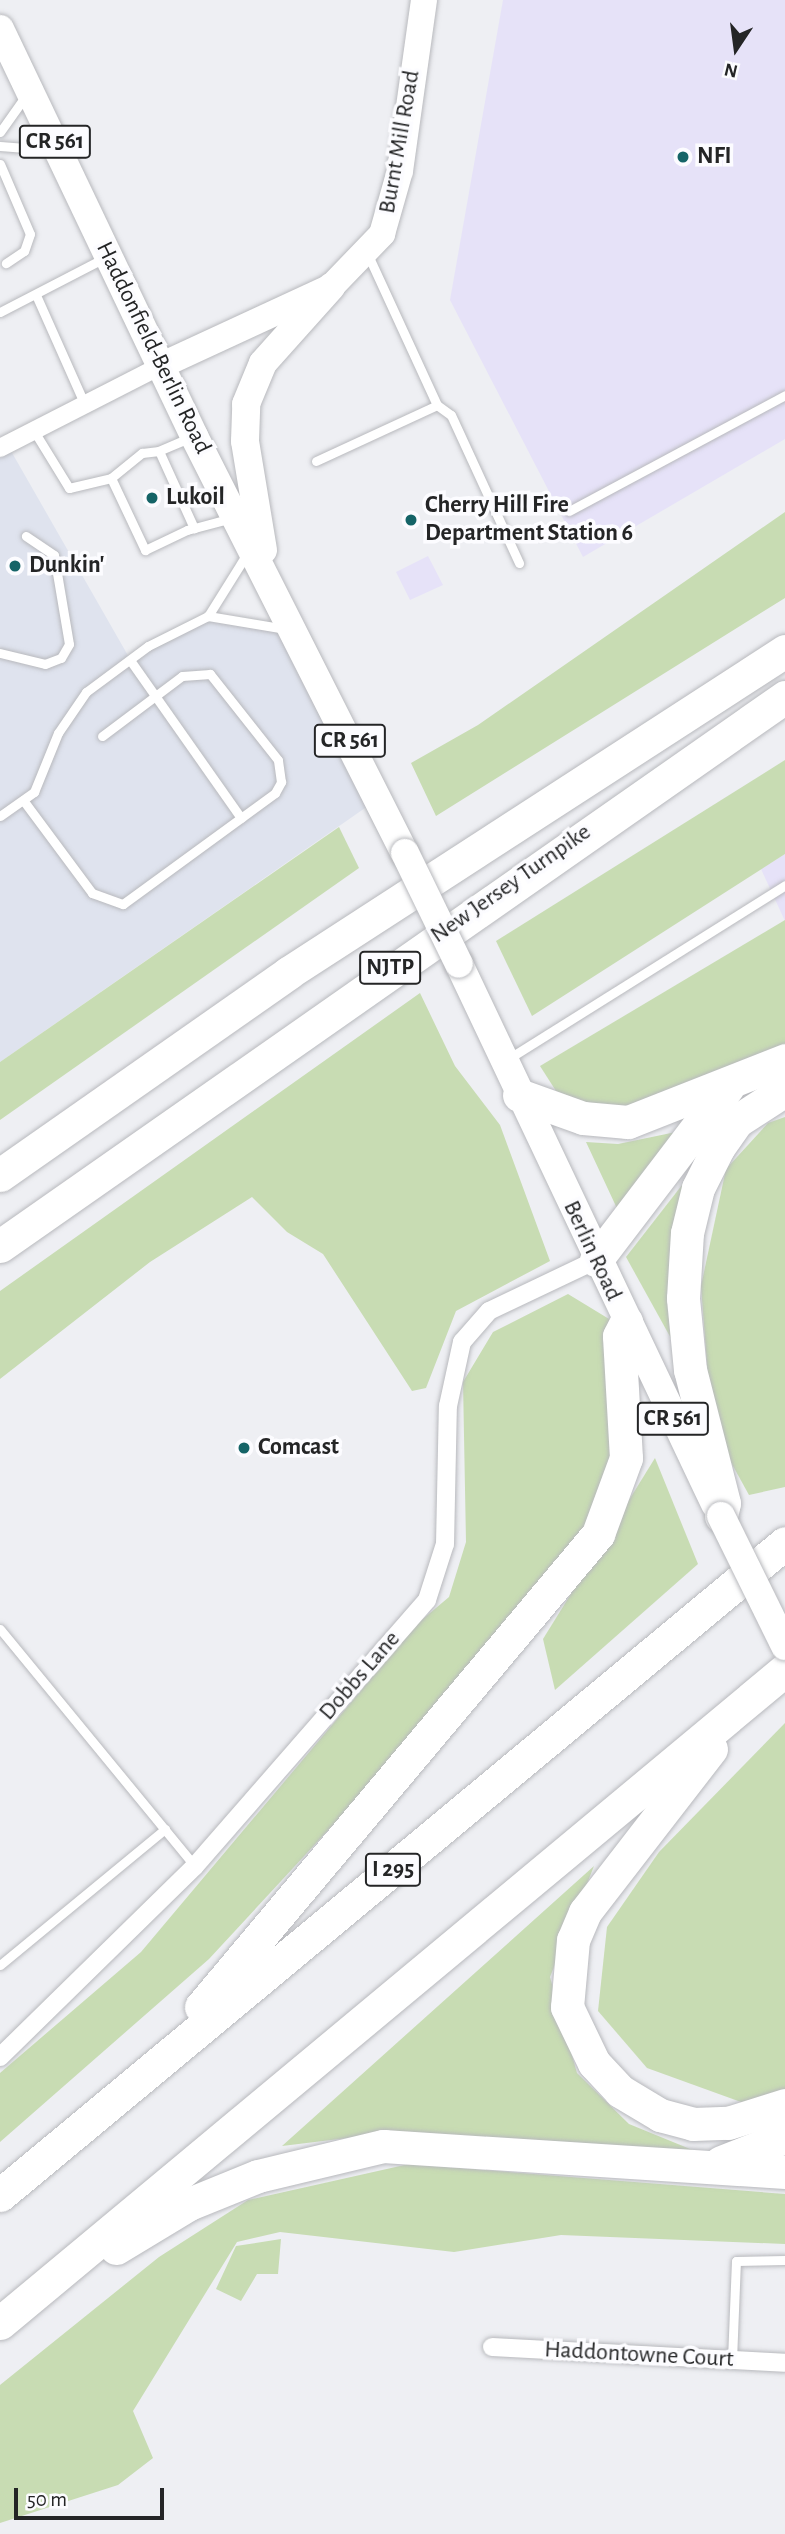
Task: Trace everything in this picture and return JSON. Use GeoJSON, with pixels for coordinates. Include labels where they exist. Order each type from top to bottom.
{"type":"FeatureCollection","features":[{"type":"Feature","properties":{"kind":"highway","name":"New Jersey Turnpike"},"geometry":{"type":"LineString","coordinates":[[0,1175],[300,965],[785,650]]}},
{"type":"Feature","properties":{"kind":"highway","name":"New Jersey Turnpike"},"geometry":{"type":"LineString","coordinates":[[0,1246],[785,697]]}},
{"type":"Feature","properties":{"kind":"highway"},"geometry":{"type":"LineString","coordinates":[[520,1095],[583,1118],[628,1122],[785,1060]]}},
{"type":"Feature","properties":{"kind":"highway"},"geometry":{"type":"LineString","coordinates":[[596,1260],[732,1082]]}},
{"type":"Feature","properties":{"kind":"highway"},"geometry":{"type":"LineString","coordinates":[[721,1516],[724,1503],[690,1370],[683,1298],[687,1233],[698,1188],[718,1148],[737,1121],[785,1090]]}},
{"type":"Feature","properties":{"kind":"highway"},"geometry":{"type":"LineString","coordinates":[[152,2067],[598,1534],[626,1458],[619,1336],[626,1322]]}},
{"type":"Feature","properties":{"kind":"highway","name":"I 295"},"geometry":{"type":"LineString","coordinates":[[0,2194],[785,1543]]}},
{"type":"Feature","properties":{"kind":"highway"},"geometry":{"type":"LineString","coordinates":[[0,2323],[785,1670]]}},
{"type":"Feature","properties":{"kind":"highway"},"geometry":{"type":"LineString","coordinates":[[747,1701],[585,1912],[573,1940],[567,2007],[594,2063],[620,2091],[660,2115],[693,2124],[728,2123],[785,2105]]}},
{"type":"Feature","properties":{"kind":"highway"},"geometry":{"type":"LineString","coordinates":[[712,2166],[785,2137]]}},
{"type":"Feature","properties":{"kind":"highway"},"geometry":{"type":"LineString","coordinates":[[62,2271],[139,2237],[189,2204],[258,2176],[383,2146],[785,2172]]}},
{"type":"Feature","properties":{"kind":"main road","name":"Burnt Mill Road"},"geometry":{"type":"LineString","coordinates":[[162,365],[331,287],[367,253],[382,234],[400,171],[424,0]]}},
{"type":"Feature","properties":{"kind":"main road","name":"Haddonfield-Berlin Road"},"geometry":{"type":"LineString","coordinates":[[0,29],[194,436],[267,573],[405,853]]}},
{"type":"Feature","properties":{"kind":"main road"},"geometry":{"type":"LineString","coordinates":[[267,573],[245,441],[246,404],[263,363],[331,287]]}},
{"type":"Feature","properties":{"kind":"main road","name":"Berlin Road"},"geometry":{"type":"LineString","coordinates":[[405,853],[596,1260],[785,1646]]}},
{"type":"Feature","properties":{"kind":"street"},"geometry":{"type":"LineString","coordinates":[[0,448],[162,365]]}},
{"type":"Feature","properties":{"kind":"street","name":"Dobbs Lane"},"geometry":{"type":"LineString","coordinates":[[0,2057],[195,1866],[427,1600],[445,1544],[454,1363],[473,1325],[596,1260]]}},
{"type":"Feature","properties":{"kind":"street","name":"Haddontowne Court"},"geometry":{"type":"LineString","coordinates":[[492,2347],[785,2363]]}},
{"type":"Feature","properties":{"kind":"lane"},"geometry":{"type":"LineString","coordinates":[[0,132],[30,90]]}},
{"type":"Feature","properties":{"kind":"lane"},"geometry":{"type":"LineString","coordinates":[[0,146],[59,150]]}},
{"type":"Feature","properties":{"kind":"lane"},"geometry":{"type":"LineString","coordinates":[[0,164],[30,234],[24,251],[6,263]]}},
{"type":"Feature","properties":{"kind":"lane"},"geometry":{"type":"LineString","coordinates":[[367,253],[437,405],[451,415],[519,563]]}},
{"type":"Feature","properties":{"kind":"lane"},"geometry":{"type":"LineString","coordinates":[[0,312],[109,256]]}},
{"type":"Feature","properties":{"kind":"lane"},"geometry":{"type":"LineString","coordinates":[[36,295],[85,404]]}},
{"type":"Feature","properties":{"kind":"lane"},"geometry":{"type":"LineString","coordinates":[[569,511],[785,395]]}},
{"type":"Feature","properties":{"kind":"lane"},"geometry":{"type":"LineString","coordinates":[[316,461],[437,405]]}},
{"type":"Feature","properties":{"kind":"lane"},"geometry":{"type":"LineString","coordinates":[[34,431],[69,488],[111,478],[142,453],[159,451],[194,436]]}},
{"type":"Feature","properties":{"kind":"lane"},"geometry":{"type":"LineString","coordinates":[[159,451],[194,528]]}},
{"type":"Feature","properties":{"kind":"lane"},"geometry":{"type":"LineString","coordinates":[[111,478],[145,550],[194,528],[237,517]]}},
{"type":"Feature","properties":{"kind":"lane"},"geometry":{"type":"LineString","coordinates":[[0,653],[46,664],[61,658],[69,644],[60,578],[49,547],[26,536]]}},
{"type":"Feature","properties":{"kind":"lane"},"geometry":{"type":"LineString","coordinates":[[0,816],[34,792],[58,733],[86,692],[130,660],[208,615],[252,545]]}},
{"type":"Feature","properties":{"kind":"lane"},"geometry":{"type":"LineString","coordinates":[[208,615],[295,630]]}},
{"type":"Feature","properties":{"kind":"lane"},"geometry":{"type":"LineString","coordinates":[[130,660],[241,818]]}},
{"type":"Feature","properties":{"kind":"lane"},"geometry":{"type":"LineString","coordinates":[[23,800],[92,892],[112,903],[134,901],[276,791],[278,760],[215,676],[190,673],[102,736]]}},
{"type":"Feature","properties":{"kind":"lane"},"geometry":{"type":"LineString","coordinates":[[504,1062],[785,885]]}},
{"type":"Feature","properties":{"kind":"lane"},"geometry":{"type":"LineString","coordinates":[[0,1629],[195,1866]]}},
{"type":"Feature","properties":{"kind":"lane"},"geometry":{"type":"LineString","coordinates":[[0,1965],[164,1829]]}},
{"type":"Feature","properties":{"kind":"lane"},"geometry":{"type":"LineString","coordinates":[[732,2360],[736,2261],[785,2260]]}},
{"type":"Feature","properties":{"kind":"shaded area"},"geometry":{"type":"Polygon","coordinates":[[[503,0],[785,0],[785,439],[583,557],[450,300],[503,0]]]}},
{"type":"Feature","properties":{"kind":"shaded area"},"geometry":{"type":"Polygon","coordinates":[[[7,444],[130,659],[208,616],[295,630],[378,799],[0,1062],[0,448],[7,444]]]}},
{"type":"Feature","properties":{"kind":"shaded area"},"geometry":{"type":"Polygon","coordinates":[[[428,556],[443,585],[410,600],[396,572],[428,556]]]}},
{"type":"Feature","properties":{"kind":"shaded area"},"geometry":{"type":"Polygon","coordinates":[[[785,854],[785,921],[761,869],[785,854]]]}},
{"type":"Feature","properties":{"kind":"green space"},"geometry":{"type":"Polygon","coordinates":[[[785,512],[785,598],[436,816],[411,763],[478,725],[785,512]]]}},
{"type":"Feature","properties":{"kind":"green space"},"geometry":{"type":"Polygon","coordinates":[[[785,760],[785,854],[532,1016],[496,941],[785,760]]]}},
{"type":"Feature","properties":{"kind":"green space"},"geometry":{"type":"Polygon","coordinates":[[[339,827],[359,868],[0,1120],[0,1062],[339,827]]]}},
{"type":"Feature","properties":{"kind":"green space"},"geometry":{"type":"Polygon","coordinates":[[[785,920],[785,1046],[648,1106],[588,1106],[556,1091],[540,1066],[785,920]]]}},
{"type":"Feature","properties":{"kind":"green space"},"geometry":{"type":"Polygon","coordinates":[[[420,993],[455,1066],[500,1125],[550,1261],[456,1311],[426,1388],[412,1391],[323,1254],[287,1232],[252,1197],[150,1262],[0,1379],[0,1291],[420,993]]]}},
{"type":"Feature","properties":{"kind":"green space"},"geometry":{"type":"Polygon","coordinates":[[[785,1117],[785,1487],[749,1495],[728,1457],[709,1391],[701,1286],[726,1169],[768,1123],[785,1117]]]}},
{"type":"Feature","properties":{"kind":"green space"},"geometry":{"type":"Polygon","coordinates":[[[676,1132],[621,1217],[586,1142],[618,1144],[676,1132]]]}},
{"type":"Feature","properties":{"kind":"green space"},"geometry":{"type":"Polygon","coordinates":[[[714,1144],[673,1342],[626,1257],[714,1144]]]}},
{"type":"Feature","properties":{"kind":"green space"},"geometry":{"type":"Polygon","coordinates":[[[568,1294],[614,1322],[609,1497],[467,1680],[209,1959],[0,2142],[0,2073],[141,1952],[417,1624],[449,1597],[466,1542],[463,1382],[493,1332],[568,1294]]]}},
{"type":"Feature","properties":{"kind":"green space"},"geometry":{"type":"Polygon","coordinates":[[[655,1458],[698,1564],[555,1690],[543,1639],[655,1458]]]}},
{"type":"Feature","properties":{"kind":"green space"},"geometry":{"type":"Polygon","coordinates":[[[785,1723],[785,2092],[752,2106],[647,2068],[598,2011],[607,1927],[659,1852],[785,1723]]]}},
{"type":"Feature","properties":{"kind":"green space"},"geometry":{"type":"Polygon","coordinates":[[[594,1866],[550,1977],[577,2073],[629,2124],[695,2151],[372,2135],[282,2146],[594,1866]]]}},
{"type":"Feature","properties":{"kind":"green space"},"geometry":{"type":"Polygon","coordinates":[[[409,2164],[785,2194],[785,2244],[561,2235],[454,2252],[280,2232],[237,2242],[133,2411],[153,2458],[118,2485],[0,2523],[0,2385],[159,2257],[248,2200],[409,2164]]]}},
{"type":"Feature","properties":{"kind":"green space"},"geometry":{"type":"Polygon","coordinates":[[[281,2239],[278,2274],[257,2274],[241,2301],[216,2289],[236,2246],[281,2239]]]}},
{"type":"Feature","properties":{"kind":"place","name":"NFI"},"geometry":{"type":"Point","coordinates":[683,157]}},
{"type":"Feature","properties":{"kind":"place","name":"Lukoil"},"geometry":{"type":"Point","coordinates":[152,498]}},
{"type":"Feature","properties":{"kind":"place","name":"Cherry Hill Fire Department Station 6"},"geometry":{"type":"Point","coordinates":[411,520]}},
{"type":"Feature","properties":{"kind":"place","name":"Dunkin'"},"geometry":{"type":"Point","coordinates":[15,566]}},
{"type":"Feature","properties":{"kind":"place","name":"Comcast"},"geometry":{"type":"Point","coordinates":[244,1448]}}]}
